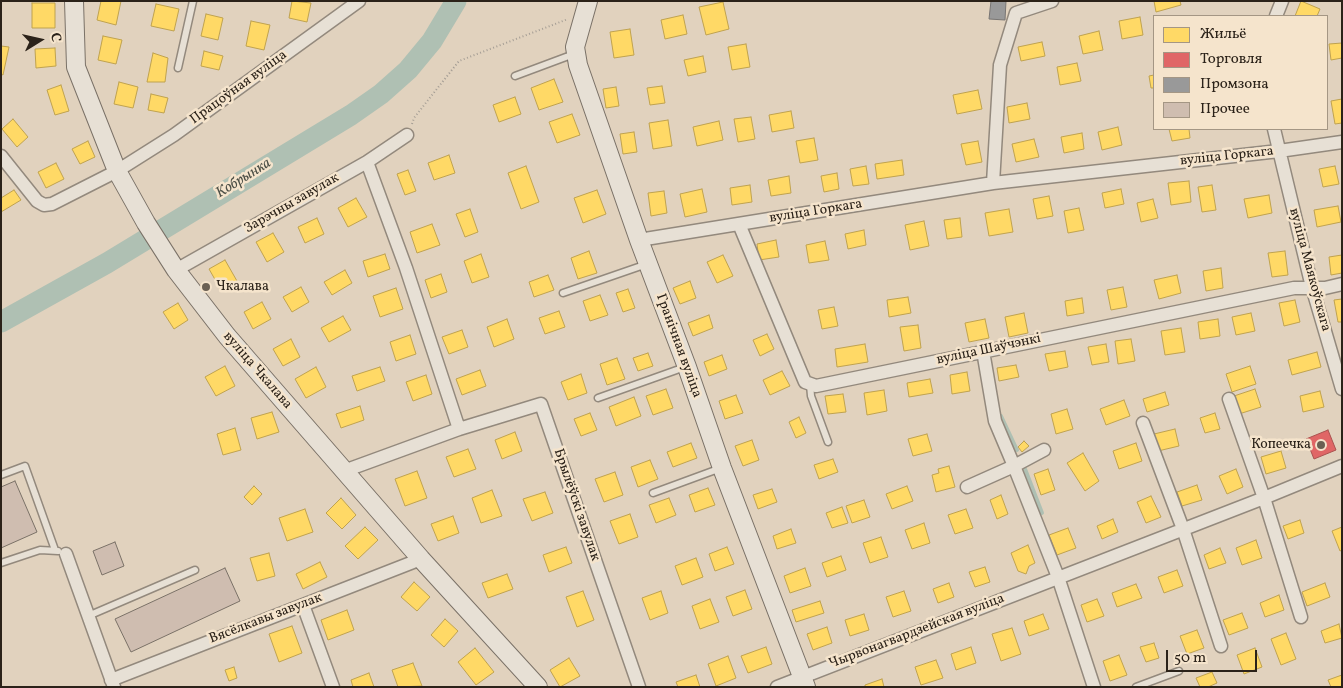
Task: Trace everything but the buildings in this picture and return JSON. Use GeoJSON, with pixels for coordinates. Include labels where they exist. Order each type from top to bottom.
{"type":"FeatureCollection","features":[{"type":"Feature","properties":{"kind":"main road","name":"вуліца Чкалава"},"geometry":{"type":"LineString","coordinates":[[74,1],[76,67],[117,172],[160,247],[226,336],[421,559],[538,687]]}},
{"type":"Feature","properties":{"kind":"main road","name":"Гранічная вуліца"},"geometry":{"type":"LineString","coordinates":[[586,7],[575,47],[575,54],[639,240],[687,366],[722,468],[804,681]]}},
{"type":"Feature","properties":{"kind":"street","name":"Працоўная вуліца"},"geometry":{"type":"LineString","coordinates":[[1,156],[36,201],[44,205],[52,204],[117,172],[174,135],[359,1]]}},
{"type":"Feature","properties":{"kind":"street"},"geometry":{"type":"LineString","coordinates":[[993,183],[1000,65],[1017,7],[1052,1]]}},
{"type":"Feature","properties":{"kind":"street"},"geometry":{"type":"LineString","coordinates":[[1276,15],[1282,1]]}},
{"type":"Feature","properties":{"kind":"street","name":"вуліца Маякоўскага"},"geometry":{"type":"LineString","coordinates":[[1274,130],[1312,288],[1342,389]]}},
{"type":"Feature","properties":{"kind":"street","name":"Зарэчны завулак"},"geometry":{"type":"LineString","coordinates":[[176,270],[367,162],[406,135]]}},
{"type":"Feature","properties":{"kind":"street","name":"вуліца Горкага"},"geometry":{"type":"LineString","coordinates":[[639,240],[993,183],[1279,151],[1342,142]]}},
{"type":"Feature","properties":{"kind":"street"},"geometry":{"type":"LineString","coordinates":[[367,162],[406,268],[459,429]]}},
{"type":"Feature","properties":{"kind":"street"},"geometry":{"type":"LineString","coordinates":[[739,224],[805,382],[810,384]]}},
{"type":"Feature","properties":{"kind":"street","name":"вуліца Шаўчэнкі"},"geometry":{"type":"LineString","coordinates":[[810,384],[816,386],[1294,288],[1326,288],[1342,284]]}},
{"type":"Feature","properties":{"kind":"street"},"geometry":{"type":"LineString","coordinates":[[983,351],[995,421],[1058,577],[1094,687]]}},
{"type":"Feature","properties":{"kind":"street"},"geometry":{"type":"LineString","coordinates":[[1229,399],[1264,498],[1301,617]]}},
{"type":"Feature","properties":{"kind":"street","name":"Брылёўскі завулак"},"geometry":{"type":"LineString","coordinates":[[344,472],[459,429],[541,404],[639,687]]}},
{"type":"Feature","properties":{"kind":"street"},"geometry":{"type":"LineString","coordinates":[[1144,423],[1183,529],[1221,646]]}},
{"type":"Feature","properties":{"kind":"street"},"geometry":{"type":"LineString","coordinates":[[966,487],[1014,466],[1044,450]]}},
{"type":"Feature","properties":{"kind":"street","name":"Чырвонагвардзейская вуліца"},"geometry":{"type":"LineString","coordinates":[[776,687],[804,681],[1058,577],[1342,466]]}},
{"type":"Feature","properties":{"kind":"street"},"geometry":{"type":"LineString","coordinates":[[60,552],[88,616],[113,683]]}},
{"type":"Feature","properties":{"kind":"street","name":"Вясёлкавы завулак"},"geometry":{"type":"LineString","coordinates":[[113,683],[421,559]]}},
{"type":"Feature","properties":{"kind":"street"},"geometry":{"type":"LineString","coordinates":[[303,605],[333,687]]}},
{"type":"Feature","properties":{"kind":"lane"},"geometry":{"type":"LineString","coordinates":[[178,68],[193,1]]}},
{"type":"Feature","properties":{"kind":"lane"},"geometry":{"type":"LineString","coordinates":[[515,76],[575,54]]}},
{"type":"Feature","properties":{"kind":"lane"},"geometry":{"type":"LineString","coordinates":[[564,293],[648,264]]}},
{"type":"Feature","properties":{"kind":"lane"},"geometry":{"type":"LineString","coordinates":[[598,398],[687,366]]}},
{"type":"Feature","properties":{"kind":"lane"},"geometry":{"type":"LineString","coordinates":[[810,384],[811,396],[828,442]]}},
{"type":"Feature","properties":{"kind":"lane"},"geometry":{"type":"LineString","coordinates":[[1,475],[25,466],[60,552],[40,550],[1,563]]}},
{"type":"Feature","properties":{"kind":"lane"},"geometry":{"type":"LineString","coordinates":[[653,493],[722,468]]}},
{"type":"Feature","properties":{"kind":"lane"},"geometry":{"type":"LineString","coordinates":[[88,616],[195,570]]}},
{"type":"Feature","properties":{"kind":"lane"},"geometry":{"type":"LineString","coordinates":[[1136,687],[1179,671]]}},
{"type":"Feature","properties":{"kind":"path"},"geometry":{"type":"LineString","coordinates":[[406,135],[414,118],[459,61],[586,7]]}},
{"type":"Feature","properties":{"kind":"waterway","name":"Кобрынка"},"geometry":{"type":"LineString","coordinates":[[1,322],[107,263],[351,115],[381,94],[408,70],[432,41],[456,1]]}},
{"type":"Feature","properties":{"kind":"waterway"},"geometry":{"type":"LineString","coordinates":[[1001,416],[1017,450]]}},
{"type":"Feature","properties":{"kind":"waterway"},"geometry":{"type":"LineString","coordinates":[[1025,469],[1042,513]]}},
{"type":"Feature","properties":{"kind":"place","name":"Чкалава"},"geometry":{"type":"Point","coordinates":[206,287]}},
{"type":"Feature","properties":{"kind":"place","name":"Копеечка"},"geometry":{"type":"Point","coordinates":[1321,445]}}]}
